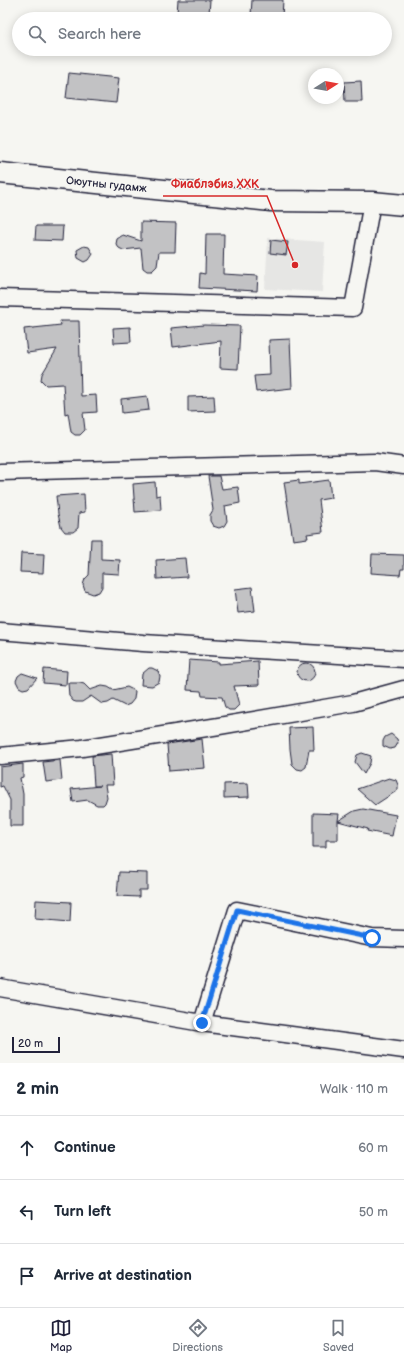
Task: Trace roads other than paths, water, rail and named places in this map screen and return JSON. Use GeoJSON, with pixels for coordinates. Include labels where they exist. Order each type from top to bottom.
{"type":"FeatureCollection","features":[{"type":"Feature","properties":{"kind":"street","name":"Оюутны гудамж"},"geometry":{"type":"LineString","coordinates":[[0,173],[271,201],[372,202],[404,205]]}},
{"type":"Feature","properties":{"kind":"street"},"geometry":{"type":"LineString","coordinates":[[0,298],[354,308],[372,202]]}},
{"type":"Feature","properties":{"kind":"street"},"geometry":{"type":"LineString","coordinates":[[0,472],[375,462],[404,466]]}},
{"type":"Feature","properties":{"kind":"street"},"geometry":{"type":"LineString","coordinates":[[0,631],[143,643],[404,659]]}},
{"type":"Feature","properties":{"kind":"street"},"geometry":{"type":"LineString","coordinates":[[0,756],[82,748],[219,726],[353,703],[404,689]]}},
{"type":"Feature","properties":{"kind":"street"},"geometry":{"type":"LineString","coordinates":[[202,1023],[237,910],[372,938],[404,939]]}},
{"type":"Feature","properties":{"kind":"street"},"geometry":{"type":"LineString","coordinates":[[0,988],[202,1023],[404,1050]]}},
{"type":"Feature","properties":{"kind":"place","name":"Фиаблэбиз ХХК"},"geometry":{"type":"Point","coordinates":[295,265]}}]}
